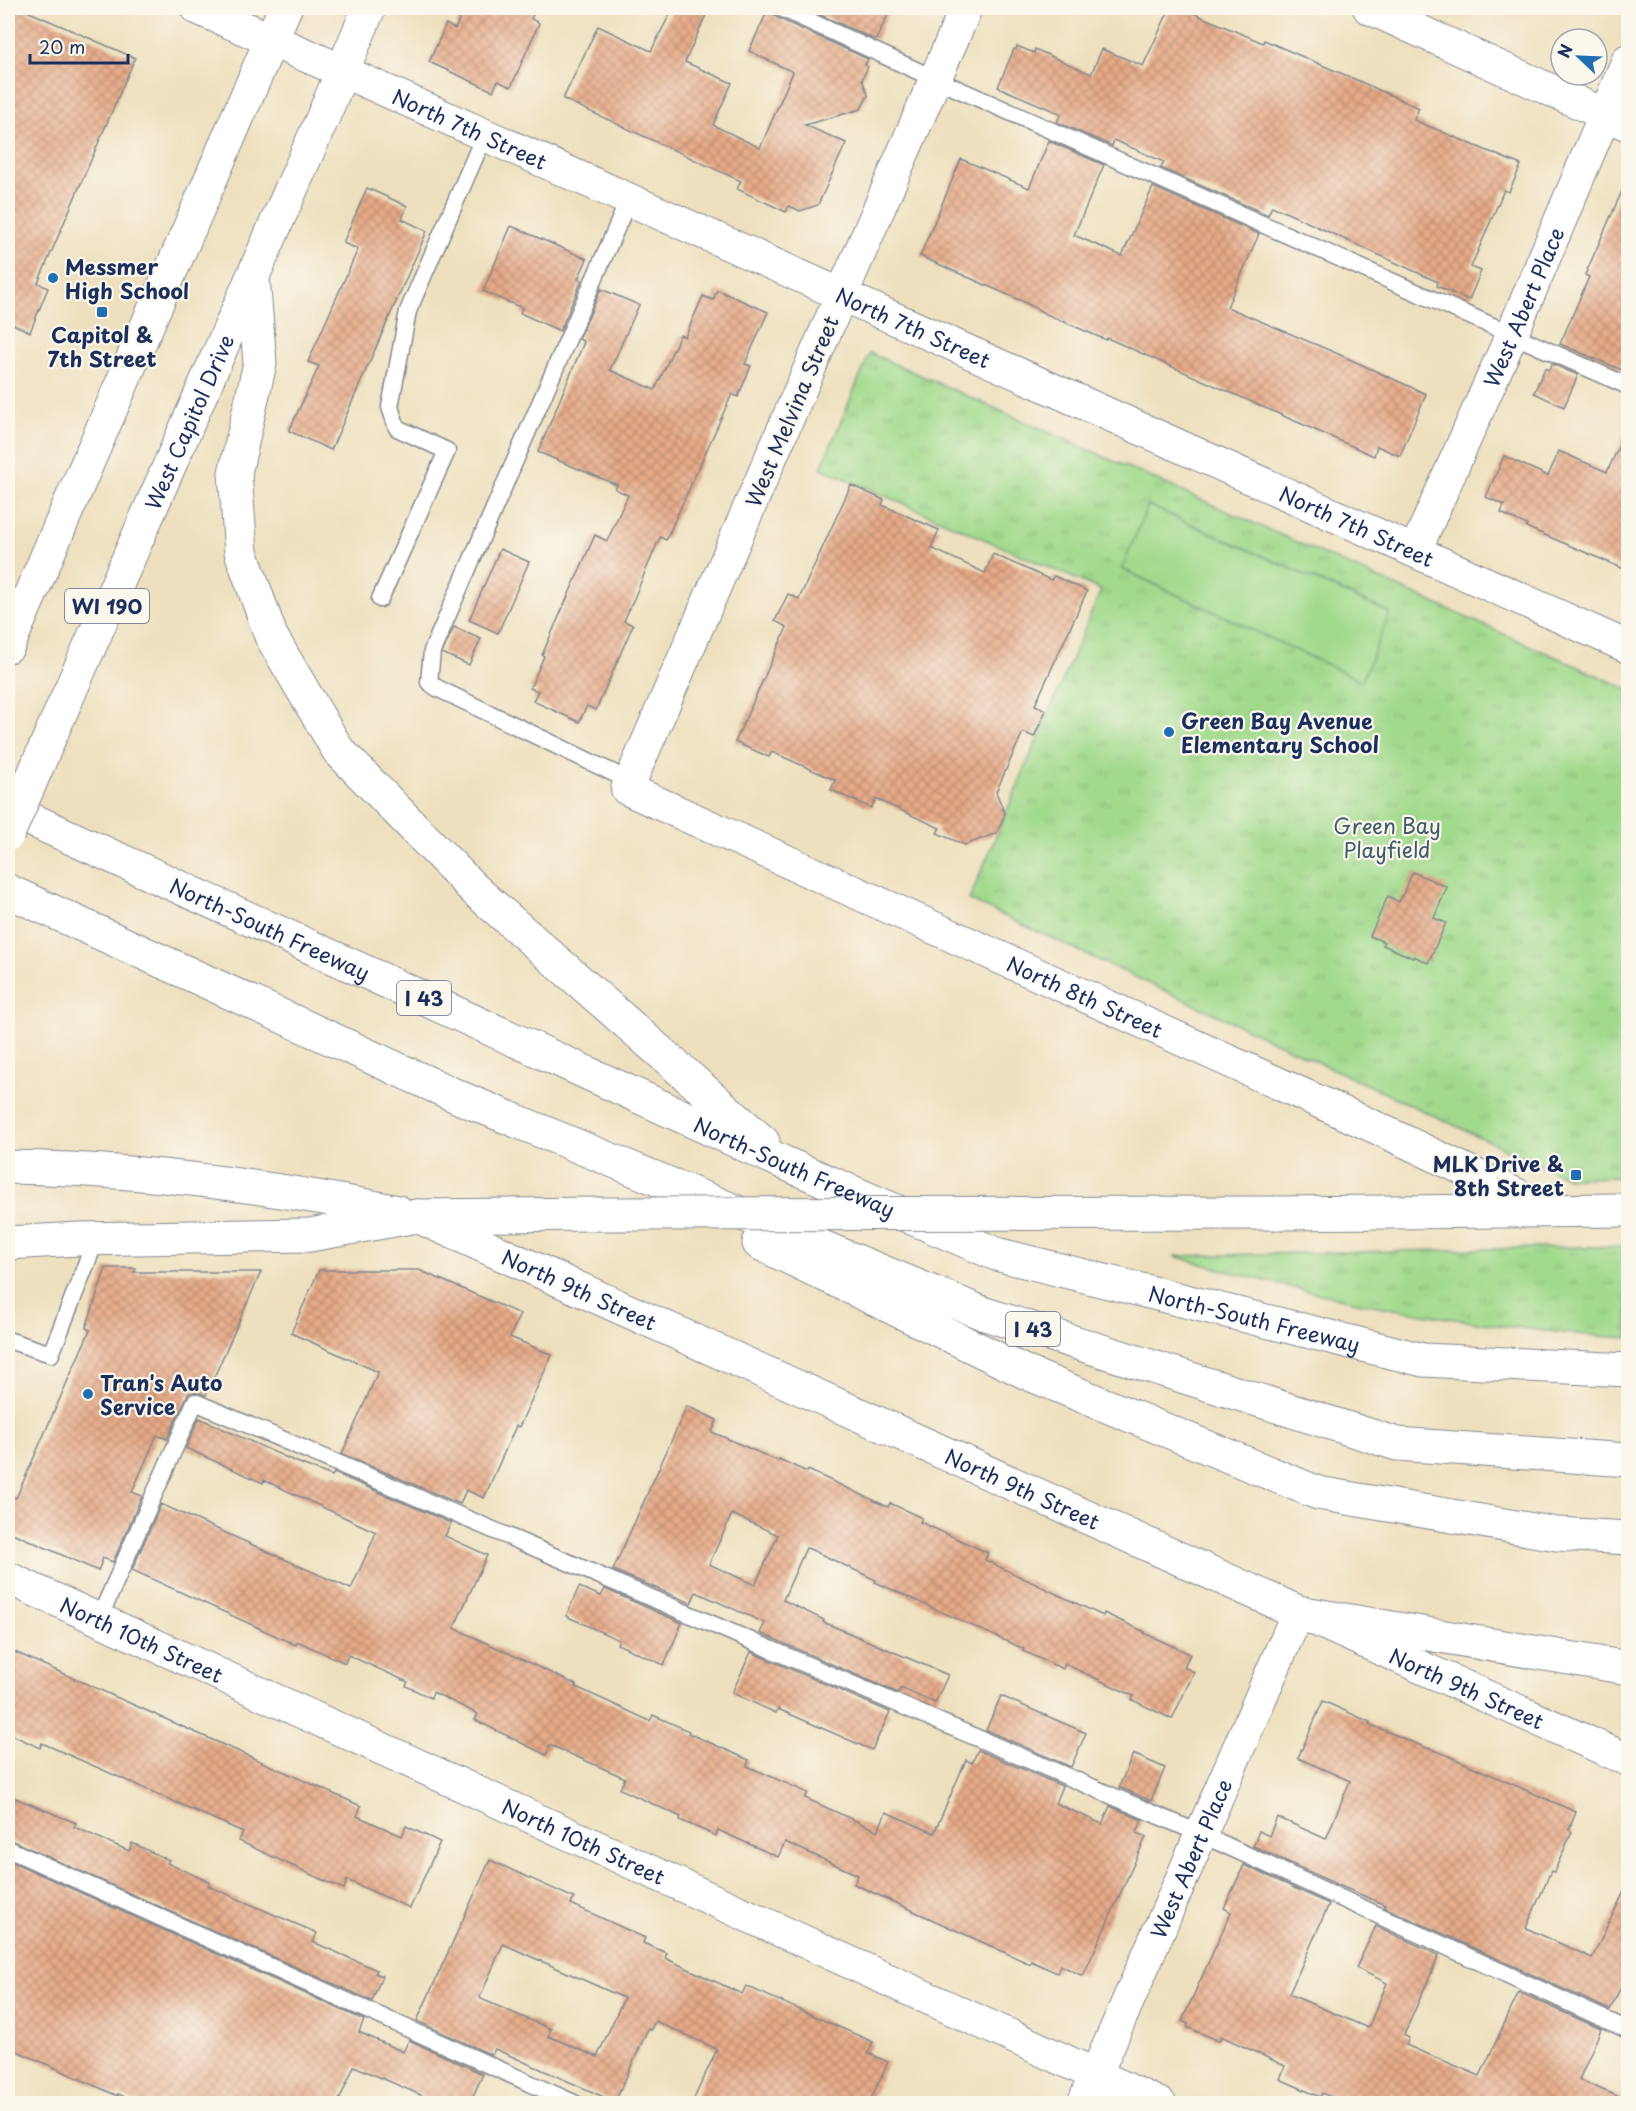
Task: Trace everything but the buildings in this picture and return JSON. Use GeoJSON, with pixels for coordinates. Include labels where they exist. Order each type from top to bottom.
{"type":"FeatureCollection","features":[{"type":"Feature","properties":{"kind":"main road","name":"North 7th Street"},"geometry":{"type":"LineString","coordinates":[[198,8],[342,71]]}},
{"type":"Feature","properties":{"kind":"main road","name":"WI 190"},"geometry":{"type":"LineString","coordinates":[[8,646],[285,8]]}},
{"type":"Feature","properties":{"kind":"main road","name":"West Capitol Drive"},"geometry":{"type":"LineString","coordinates":[[8,834],[253,278],[369,8]]}},
{"type":"Feature","properties":{"kind":"main road"},"geometry":{"type":"LineString","coordinates":[[253,278],[260,363],[235,473],[241,552],[271,636],[338,750],[475,890],[789,1165]]}},
{"type":"Feature","properties":{"kind":"main road","name":"North-South Freeway"},"geometry":{"type":"LineString","coordinates":[[8,809],[789,1165],[996,1254],[1423,1360],[1629,1370]]}},
{"type":"Feature","properties":{"kind":"main road","name":"I 43"},"geometry":{"type":"LineString","coordinates":[[8,891],[463,1099],[985,1314],[1397,1444],[1629,1460]]}},
{"type":"Feature","properties":{"kind":"main road"},"geometry":{"type":"LineString","coordinates":[[463,1099],[1027,1373],[1318,1493],[1557,1534],[1629,1538]]}},
{"type":"Feature","properties":{"kind":"main road"},"geometry":{"type":"LineString","coordinates":[[8,1167],[58,1168],[132,1174],[313,1195],[417,1216]]}},
{"type":"Feature","properties":{"kind":"main road"},"geometry":{"type":"LineString","coordinates":[[8,1243],[310,1235],[417,1216],[1629,1210]]}},
{"type":"Feature","properties":{"kind":"main road","name":"North 9th Street"},"geometry":{"type":"LineString","coordinates":[[417,1216],[1298,1612]]}},
{"type":"Feature","properties":{"kind":"main road"},"geometry":{"type":"LineString","coordinates":[[1298,1612],[1629,1668]]}},
{"type":"Feature","properties":{"kind":"street","name":"West Melvina Street"},"geometry":{"type":"LineString","coordinates":[[630,781],[966,8]]}},
{"type":"Feature","properties":{"kind":"street"},"geometry":{"type":"LineString","coordinates":[[1369,8],[1617,120]]}},
{"type":"Feature","properties":{"kind":"street","name":"West Abert Place"},"geometry":{"type":"LineString","coordinates":[[1415,551],[1512,334],[1617,120],[1629,60]]}},
{"type":"Feature","properties":{"kind":"street","name":"North 7th Street"},"geometry":{"type":"LineString","coordinates":[[342,71],[1629,646]]}},
{"type":"Feature","properties":{"kind":"street","name":"North 8th Street"},"geometry":{"type":"LineString","coordinates":[[630,781],[627,789],[1377,1128],[1549,1210]]}},
{"type":"Feature","properties":{"kind":"street","name":"North 10th Street"},"geometry":{"type":"LineString","coordinates":[[8,1578],[1160,2103]]}},
{"type":"Feature","properties":{"kind":"street","name":"West Abert Place"},"geometry":{"type":"LineString","coordinates":[[1083,2103],[1298,1612]]}},
{"type":"Feature","properties":{"kind":"street","name":"North 9th Street"},"geometry":{"type":"LineString","coordinates":[[1298,1612],[1629,1760]]}},
{"type":"Feature","properties":{"kind":"lane"},"geometry":{"type":"LineString","coordinates":[[781,8],[935,79],[1629,386]]}},
{"type":"Feature","properties":{"kind":"lane"},"geometry":{"type":"LineString","coordinates":[[380,599],[447,451],[397,428],[390,406],[408,311],[485,134]]}},
{"type":"Feature","properties":{"kind":"lane"},"geometry":{"type":"LineString","coordinates":[[629,199],[432,651],[429,682],[437,688],[630,781]]}},
{"type":"Feature","properties":{"kind":"lane"},"geometry":{"type":"LineString","coordinates":[[8,1340],[51,1354],[84,1264],[96,1239]]}},
{"type":"Feature","properties":{"kind":"lane"},"geometry":{"type":"LineString","coordinates":[[99,1619],[195,1402],[1201,1834],[1629,2030]]}},
{"type":"Feature","properties":{"kind":"lane"},"geometry":{"type":"LineString","coordinates":[[8,1849],[576,2103]]}},
{"type":"Feature","properties":{"kind":"green space","name":"Green Bay Playfield"},"geometry":{"type":"Polygon","coordinates":[[[870,353],[1628,689],[1628,1177],[1568,1178],[969,900],[1101,590],[821,468],[870,353]]]}},
{"type":"Feature","properties":{"kind":"green space"},"geometry":{"type":"Polygon","coordinates":[[[1148,505],[1390,613],[1362,681],[1122,569],[1148,505]]]}},
{"type":"Feature","properties":{"kind":"green space"},"geometry":{"type":"Polygon","coordinates":[[[1628,1246],[1628,1338],[1513,1327],[1399,1310],[1285,1286],[1174,1256],[1628,1246]]]}},
{"type":"Feature","properties":{"kind":"place","name":"Messmer High School"},"geometry":{"type":"Point","coordinates":[53,278]}},
{"type":"Feature","properties":{"kind":"place","name":"Capitol & 7th Street"},"geometry":{"type":"Point","coordinates":[102,312]}},
{"type":"Feature","properties":{"kind":"place","name":"Green Bay Avenue Elementary School"},"geometry":{"type":"Point","coordinates":[1169,732]}},
{"type":"Feature","properties":{"kind":"place","name":"MLK Drive & 8th Street"},"geometry":{"type":"Point","coordinates":[1576,1175]}},
{"type":"Feature","properties":{"kind":"place","name":"Tran's Auto Service"},"geometry":{"type":"Point","coordinates":[88,1394]}}]}
